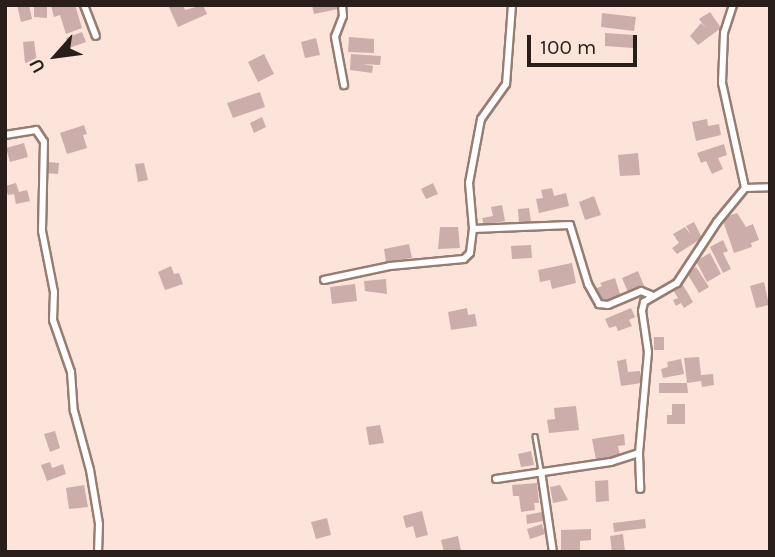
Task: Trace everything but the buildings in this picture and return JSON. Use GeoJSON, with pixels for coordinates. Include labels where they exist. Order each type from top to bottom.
{"type":"FeatureCollection","features":[{"type":"Feature","properties":{"kind":"street"},"geometry":{"type":"LineString","coordinates":[[84,5],[96,36]]}},
{"type":"Feature","properties":{"kind":"street"},"geometry":{"type":"LineString","coordinates":[[342,5],[343,16],[335,37],[344,85]]}},
{"type":"Feature","properties":{"kind":"street"},"geometry":{"type":"LineString","coordinates":[[324,280],[390,267],[464,259],[470,253],[473,229],[469,193],[472,169],[481,118],[506,84],[512,5]]}},
{"type":"Feature","properties":{"kind":"street"},"geometry":{"type":"LineString","coordinates":[[733,5],[724,33],[722,83],[725,108],[745,188]]}},
{"type":"Feature","properties":{"kind":"street"},"geometry":{"type":"LineString","coordinates":[[5,135],[36,130],[44,142],[42,231],[54,292],[53,320],[71,372],[74,411],[90,470],[99,524],[98,552]]}},
{"type":"Feature","properties":{"kind":"street"},"geometry":{"type":"LineString","coordinates":[[640,489],[639,453],[648,352],[642,311],[644,302],[651,295],[677,283],[717,222],[745,188],[770,187]]}},
{"type":"Feature","properties":{"kind":"street"},"geometry":{"type":"LineString","coordinates":[[473,229],[570,225],[588,284],[598,304],[608,305],[642,291],[651,295]]}},
{"type":"Feature","properties":{"kind":"street"},"geometry":{"type":"LineString","coordinates":[[496,479],[611,462],[639,453]]}},
{"type":"Feature","properties":{"kind":"street"},"geometry":{"type":"LineString","coordinates":[[541,471],[553,552]]}},
{"type":"Feature","properties":{"kind":"lane"},"geometry":{"type":"LineString","coordinates":[[535,436],[541,471]]}}]}
